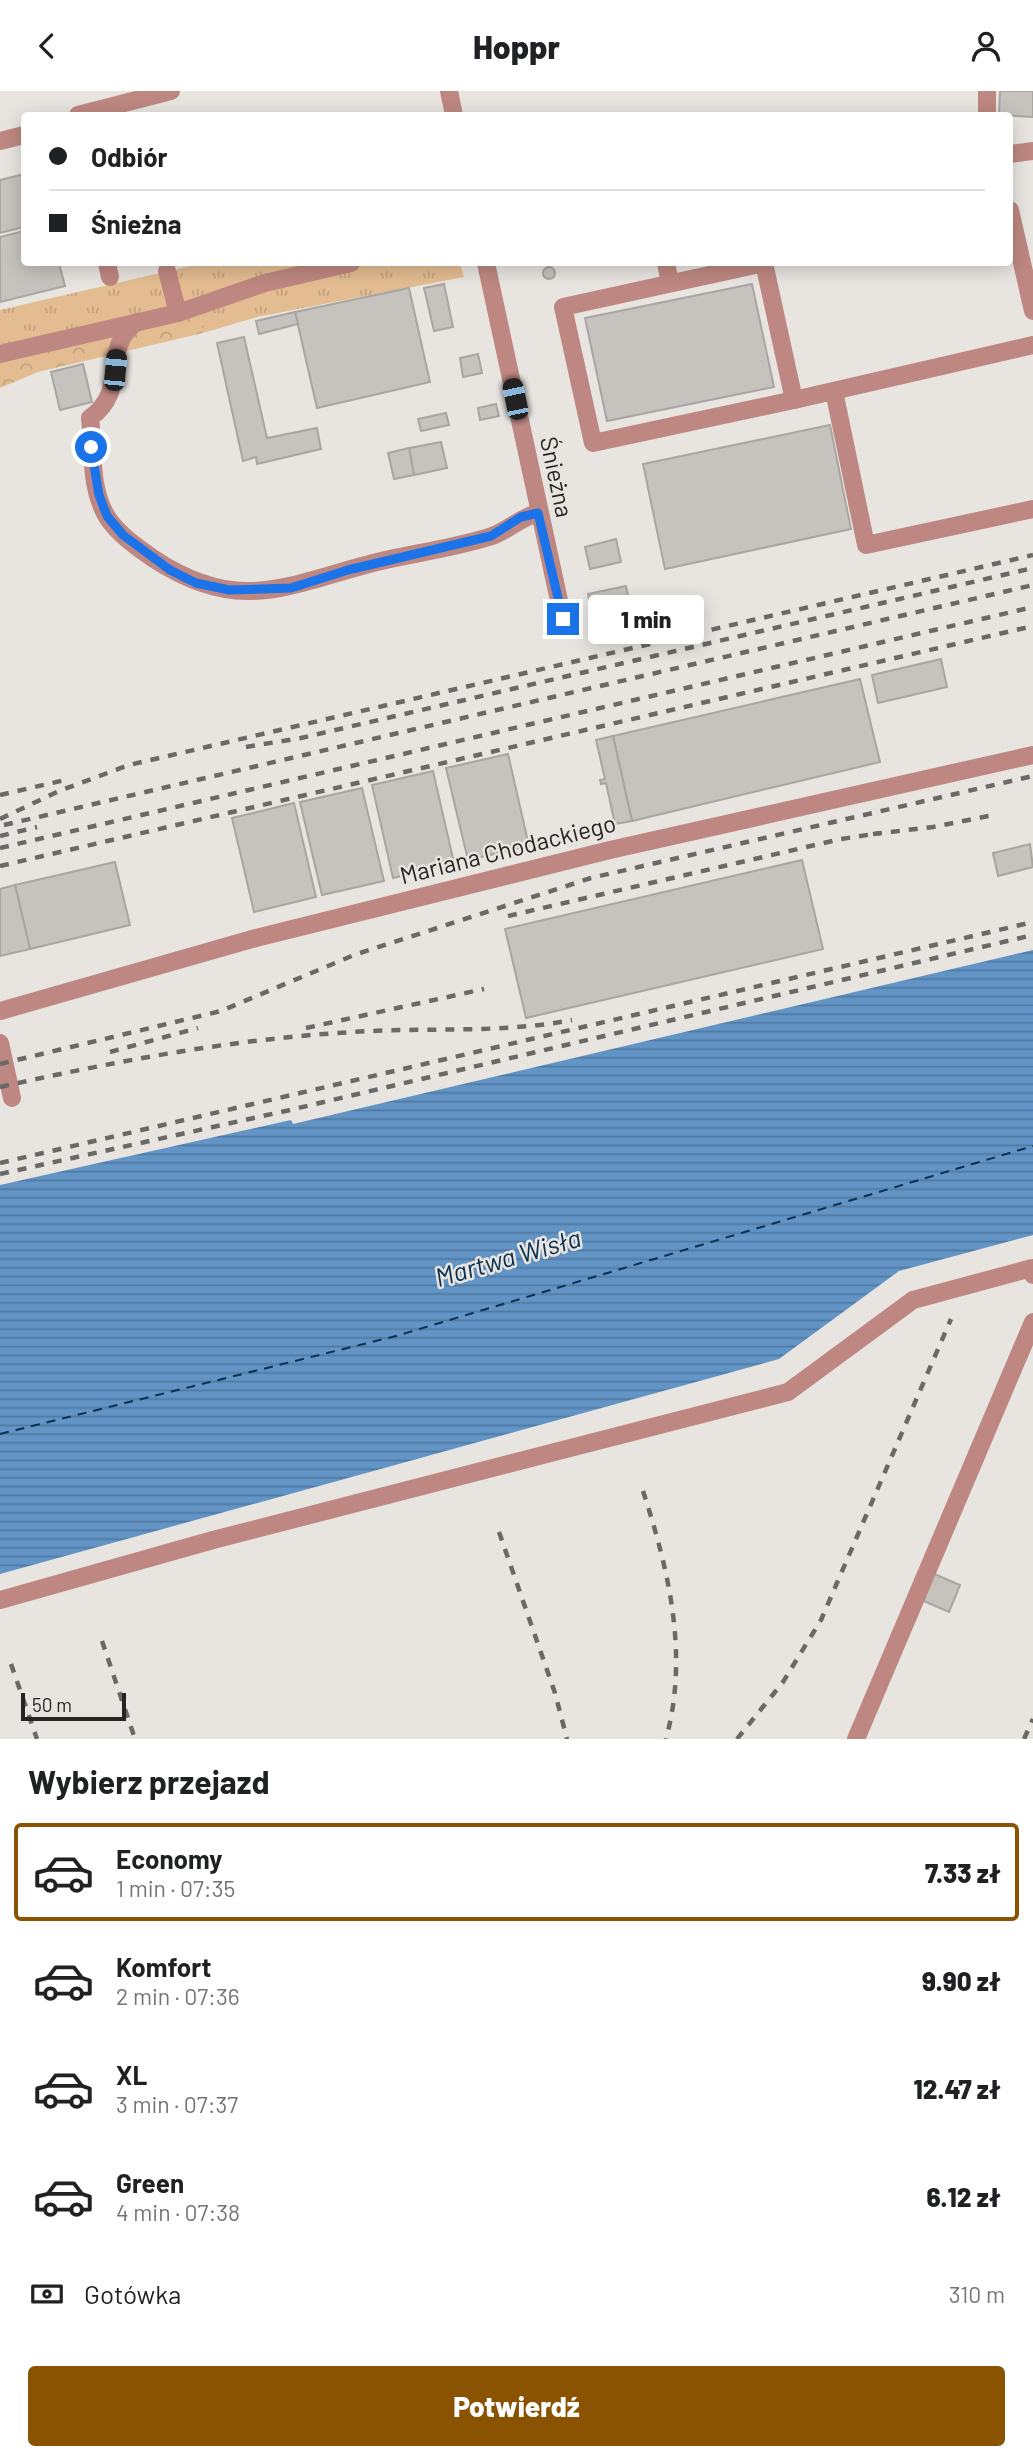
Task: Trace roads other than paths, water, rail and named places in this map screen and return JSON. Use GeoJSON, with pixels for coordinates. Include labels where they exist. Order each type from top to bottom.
{"type":"FeatureCollection","features":[{"type":"Feature","properties":{"kind":"street"},"geometry":{"type":"LineString","coordinates":[[90,112],[171,91]]}},
{"type":"Feature","properties":{"kind":"street"},"geometry":{"type":"LineString","coordinates":[[449,91],[453,112]]}},
{"type":"Feature","properties":{"kind":"street"},"geometry":{"type":"LineString","coordinates":[[987,91],[987,112]]}},
{"type":"Feature","properties":{"kind":"street"},"geometry":{"type":"LineString","coordinates":[[0,141],[21,136]]}},
{"type":"Feature","properties":{"kind":"street"},"geometry":{"type":"LineString","coordinates":[[1013,154],[1033,151]]}},
{"type":"Feature","properties":{"kind":"street"},"geometry":{"type":"LineString","coordinates":[[1013,223],[1033,311]]}},
{"type":"Feature","properties":{"kind":"street"},"geometry":{"type":"LineString","coordinates":[[0,354],[178,313],[265,283],[338,266]]}},
{"type":"Feature","properties":{"kind":"street","name":"Śnieżna"},"geometry":{"type":"LineString","coordinates":[[487,266],[563,619]]}},
{"type":"Feature","properties":{"kind":"street"},"geometry":{"type":"LineString","coordinates":[[667,266],[670,283]]}},
{"type":"Feature","properties":{"kind":"street"},"geometry":{"type":"LineString","coordinates":[[750,266],[563,307],[593,443],[1033,345]]}},
{"type":"Feature","properties":{"kind":"street"},"geometry":{"type":"LineString","coordinates":[[765,266],[794,400]]}},
{"type":"Feature","properties":{"kind":"street"},"geometry":{"type":"LineString","coordinates":[[167,271],[178,313]]}},
{"type":"Feature","properties":{"kind":"street"},"geometry":{"type":"LineString","coordinates":[[137,322],[127,329],[117,347],[109,398],[90,418],[93,472],[107,516],[123,535],[170,570],[196,583],[229,590],[291,588],[348,570],[491,536],[521,517],[538,513]]}},
{"type":"Feature","properties":{"kind":"street"},"geometry":{"type":"LineString","coordinates":[[834,391],[866,545],[1033,509]]}},
{"type":"Feature","properties":{"kind":"street","name":"Mariana Chodackiego"},"geometry":{"type":"LineString","coordinates":[[0,1011],[256,938],[610,850],[1033,755]]}},
{"type":"Feature","properties":{"kind":"street"},"geometry":{"type":"LineString","coordinates":[[0,1043],[12,1098]]}},
{"type":"Feature","properties":{"kind":"street"},"geometry":{"type":"LineString","coordinates":[[0,1600],[213,1540],[788,1392],[913,1300],[1033,1270]]}},
{"type":"Feature","properties":{"kind":"street"},"geometry":{"type":"LineString","coordinates":[[856,1739],[1033,1322]]}},
{"type":"Feature","properties":{"kind":"water","name":"Martwa Wisła"},"geometry":{"type":"Polygon","coordinates":[[[1033,950],[1033,1235],[899,1271],[779,1359],[0,1574],[0,1185],[291,1120],[293,1124],[1033,950]]]}},
{"type":"Feature","properties":{"kind":"railway"},"geometry":{"type":"LineString","coordinates":[[0,819],[59,791],[129,765],[1033,555]]}},
{"type":"Feature","properties":{"kind":"railway"},"geometry":{"type":"LineString","coordinates":[[246,747],[301,738],[1033,568]]}},
{"type":"Feature","properties":{"kind":"railway"},"geometry":{"type":"LineString","coordinates":[[4,825],[1033,585]]}},
{"type":"Feature","properties":{"kind":"railway"},"geometry":{"type":"LineString","coordinates":[[0,848],[1033,607]]}},
{"type":"Feature","properties":{"kind":"railway"},"geometry":{"type":"LineString","coordinates":[[0,866],[1033,626]]}},
{"type":"Feature","properties":{"kind":"railway"},"geometry":{"type":"LineString","coordinates":[[0,1064],[221,1011],[354,955],[591,878],[1033,776]]}},
{"type":"Feature","properties":{"kind":"railway"},"geometry":{"type":"LineString","coordinates":[[0,795],[65,780]]}},
{"type":"Feature","properties":{"kind":"railway"},"geometry":{"type":"LineString","coordinates":[[873,834],[933,827],[994,815]]}},
{"type":"Feature","properties":{"kind":"railway"},"geometry":{"type":"LineString","coordinates":[[0,836],[37,827]]}},
{"type":"Feature","properties":{"kind":"railway"},"geometry":{"type":"LineString","coordinates":[[508,916],[841,839],[880,833]]}},
{"type":"Feature","properties":{"kind":"railway"},"geometry":{"type":"LineString","coordinates":[[0,1163],[1033,922]]}},
{"type":"Feature","properties":{"kind":"railway"},"geometry":{"type":"LineString","coordinates":[[0,1174],[290,1110],[1033,935]]}},
{"type":"Feature","properties":{"kind":"railway"},"geometry":{"type":"LineString","coordinates":[[306,1028],[484,989]]}},
{"type":"Feature","properties":{"kind":"railway"},"geometry":{"type":"LineString","coordinates":[[0,1087],[131,1060],[264,1040],[353,1032],[490,1029],[572,1020]]}},
{"type":"Feature","properties":{"kind":"railway"},"geometry":{"type":"LineString","coordinates":[[110,1052],[198,1028]]}},
{"type":"Feature","properties":{"kind":"railway"},"geometry":{"type":"LineString","coordinates":[[737,1739],[783,1682],[821,1620],[951,1319]]}},
{"type":"Feature","properties":{"kind":"railway"},"geometry":{"type":"LineString","coordinates":[[643,1491],[668,1582],[676,1645],[673,1708],[666,1739]]}},
{"type":"Feature","properties":{"kind":"railway"},"geometry":{"type":"LineString","coordinates":[[499,1532],[555,1693],[567,1739]]}},
{"type":"Feature","properties":{"kind":"railway"},"geometry":{"type":"LineString","coordinates":[[102,1641],[135,1739]]}},
{"type":"Feature","properties":{"kind":"railway"},"geometry":{"type":"LineString","coordinates":[[11,1664],[37,1739]]}},
{"type":"Feature","properties":{"kind":"railway"},"geometry":{"type":"LineString","coordinates":[[1024,1739],[1033,1719]]}}]}
